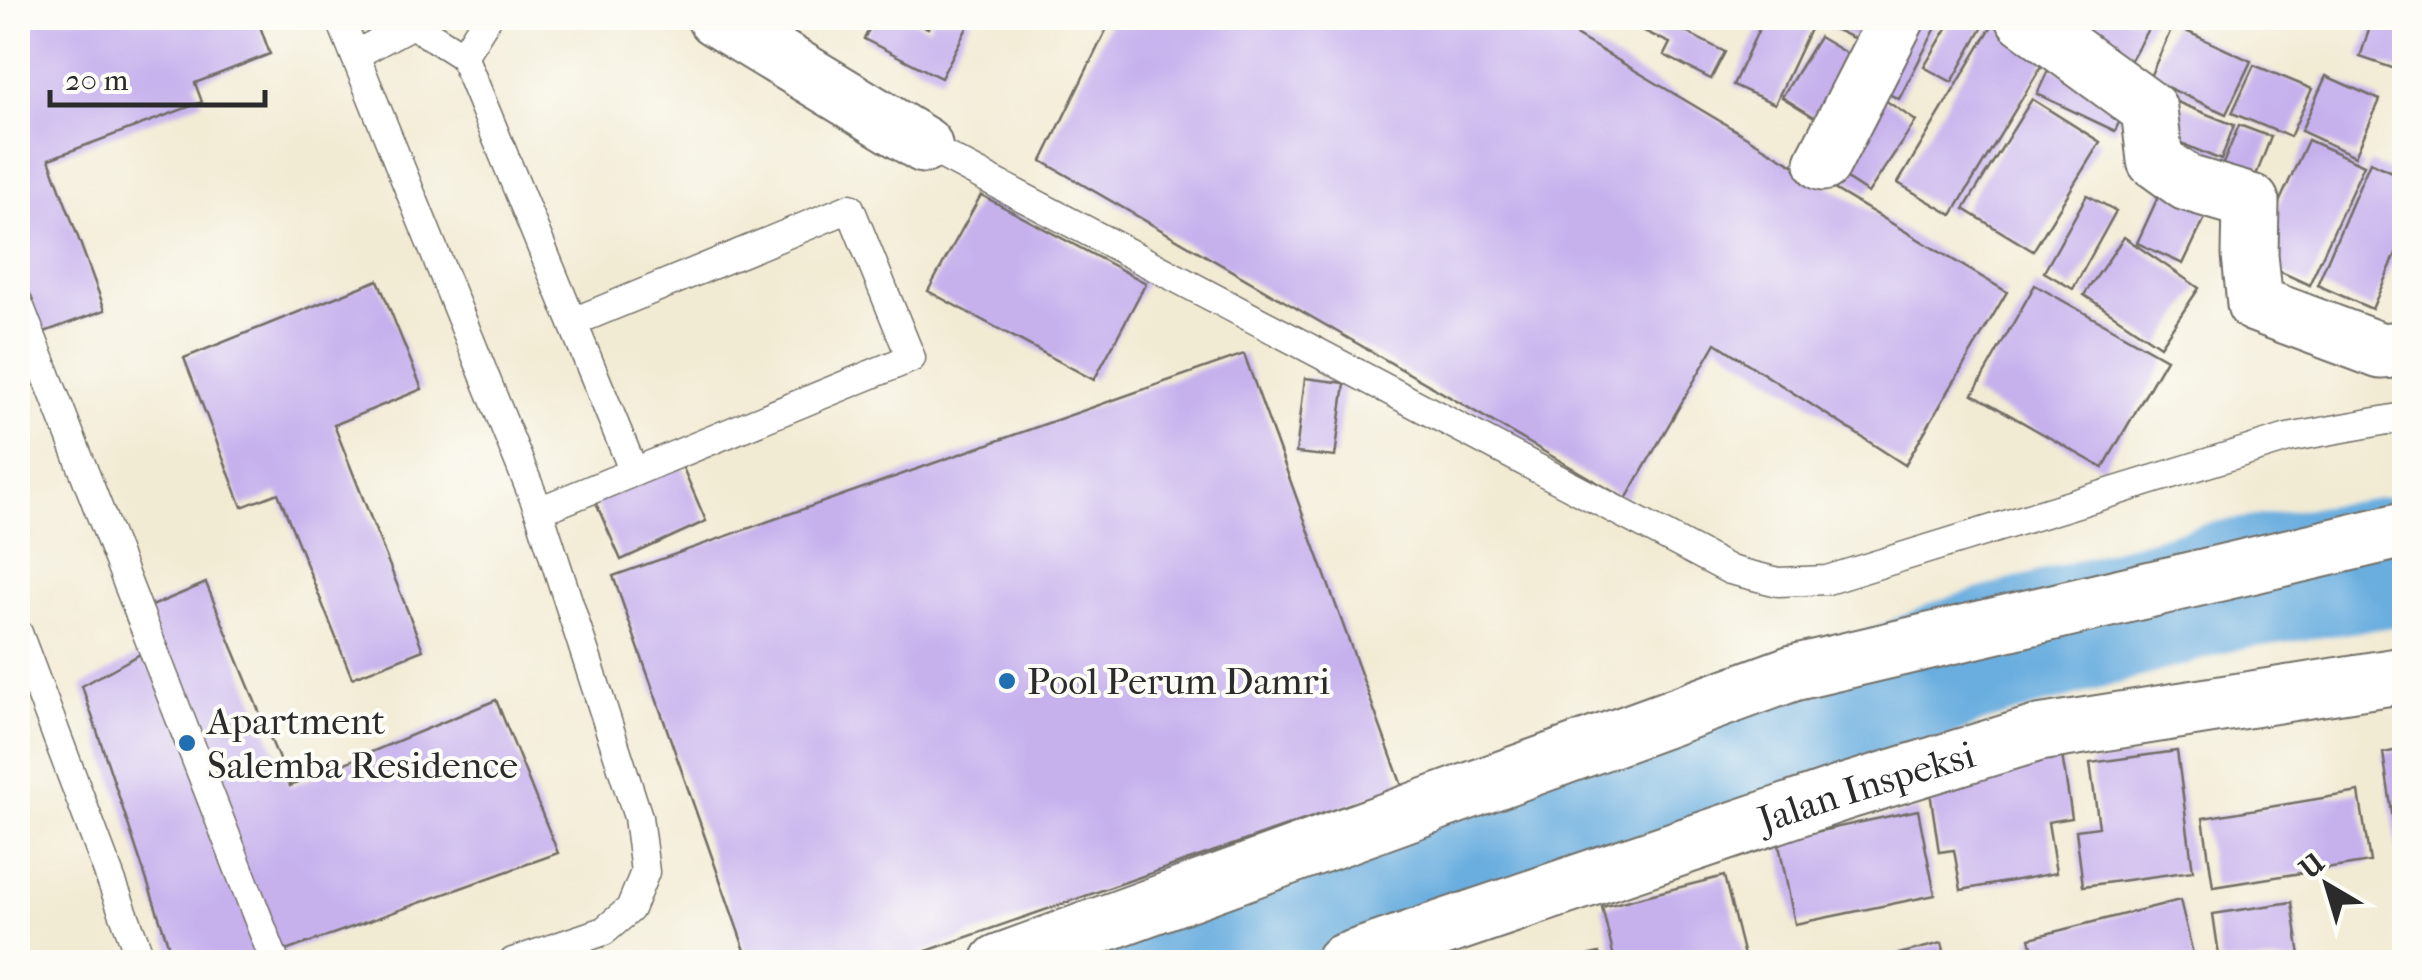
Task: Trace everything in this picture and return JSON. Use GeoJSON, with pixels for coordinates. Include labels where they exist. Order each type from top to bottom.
{"type":"FeatureCollection","features":[{"type":"Feature","properties":{"kind":"street"},"geometry":{"type":"LineString","coordinates":[[715,18],[924,144]]}},
{"type":"Feature","properties":{"kind":"street"},"geometry":{"type":"LineString","coordinates":[[1823,163],[1897,18]]}},
{"type":"Feature","properties":{"kind":"street"},"geometry":{"type":"LineString","coordinates":[[2024,18],[2149,108],[2155,160],[2188,182],[2251,202],[2250,255],[2256,304],[2381,351],[2404,348]]}},
{"type":"Feature","properties":{"kind":"street"},"geometry":{"type":"LineString","coordinates":[[999,962],[1793,673],[2404,530]]}},
{"type":"Feature","properties":{"kind":"street","name":"Jalan Inspeksi"},"geometry":{"type":"LineString","coordinates":[[1343,962],[1845,792],[2038,732],[2404,674]]}},
{"type":"Feature","properties":{"kind":"lane"},"geometry":{"type":"LineString","coordinates":[[340,18],[540,511],[638,816],[646,872],[630,908],[604,931],[513,962]]}},
{"type":"Feature","properties":{"kind":"lane"},"geometry":{"type":"LineString","coordinates":[[463,56],[487,18]]}},
{"type":"Feature","properties":{"kind":"lane"},"geometry":{"type":"LineString","coordinates":[[354,54],[414,20],[463,56],[634,472]]}},
{"type":"Feature","properties":{"kind":"lane"},"geometry":{"type":"LineString","coordinates":[[924,144],[1730,570],[1778,582],[1827,580],[2288,438],[2404,417]]}},
{"type":"Feature","properties":{"kind":"lane"},"geometry":{"type":"LineString","coordinates":[[540,511],[911,358],[850,208],[573,322]]}},
{"type":"Feature","properties":{"kind":"lane"},"geometry":{"type":"LineString","coordinates":[[18,302],[275,962]]}},
{"type":"Feature","properties":{"kind":"lane"},"geometry":{"type":"LineString","coordinates":[[18,632],[142,962]]}},
{"type":"Feature","properties":{"kind":"building"},"geometry":{"type":"Polygon","coordinates":[[[18,18],[257,18],[270,54],[195,83],[202,102],[49,159],[105,310],[36,335],[49,370],[18,382],[18,18]]]}},
{"type":"Feature","properties":{"kind":"building"},"geometry":{"type":"Polygon","coordinates":[[[875,18],[906,18],[928,28],[933,18],[972,18],[941,78],[864,39],[875,18]]]}},
{"type":"Feature","properties":{"kind":"building"},"geometry":{"type":"Polygon","coordinates":[[[1112,18],[1547,18],[2007,292],[1905,465],[1716,343],[1626,499],[1042,161],[1112,18]]]}},
{"type":"Feature","properties":{"kind":"building"},"geometry":{"type":"Polygon","coordinates":[[[1616,18],[1683,18],[1678,28],[1725,52],[1711,79],[1664,55],[1670,43],[1616,18]]]}},
{"type":"Feature","properties":{"kind":"building"},"geometry":{"type":"Polygon","coordinates":[[[1764,18],[1791,18],[1811,27],[1775,104],[1733,85],[1764,18]]]}},
{"type":"Feature","properties":{"kind":"building"},"geometry":{"type":"Polygon","coordinates":[[[1885,18],[1872,47],[1817,21],[1885,18]]]}},
{"type":"Feature","properties":{"kind":"building"},"geometry":{"type":"Polygon","coordinates":[[[1907,18],[1941,18],[1899,99],[1872,86],[1907,18]]]}},
{"type":"Feature","properties":{"kind":"building"},"geometry":{"type":"Polygon","coordinates":[[[1953,18],[1988,18],[1952,82],[1924,67],[1953,18]]]}},
{"type":"Feature","properties":{"kind":"building"},"geometry":{"type":"Polygon","coordinates":[[[2047,18],[2154,18],[2129,63],[2047,18]]]}},
{"type":"Feature","properties":{"kind":"building"},"geometry":{"type":"Polygon","coordinates":[[[2373,18],[2404,18],[2404,72],[2360,57],[2373,18]]]}},
{"type":"Feature","properties":{"kind":"building"},"geometry":{"type":"Polygon","coordinates":[[[1993,24],[2047,57],[1952,215],[1898,183],[1993,24]]]}},
{"type":"Feature","properties":{"kind":"building"},"geometry":{"type":"Polygon","coordinates":[[[2173,25],[2251,61],[2226,114],[2149,79],[2173,25]]]}},
{"type":"Feature","properties":{"kind":"building"},"geometry":{"type":"Polygon","coordinates":[[[1819,37],[1861,62],[1824,123],[1782,97],[1819,37]]]}},
{"type":"Feature","properties":{"kind":"building"},"geometry":{"type":"Polygon","coordinates":[[[2254,65],[2312,89],[2290,137],[2232,113],[2254,65]]]}},
{"type":"Feature","properties":{"kind":"building"},"geometry":{"type":"Polygon","coordinates":[[[2050,66],[2128,103],[2115,131],[2037,94],[2050,66]]]}},
{"type":"Feature","properties":{"kind":"building"},"geometry":{"type":"Polygon","coordinates":[[[2326,76],[2380,100],[2355,156],[2301,131],[2326,76]]]}},
{"type":"Feature","properties":{"kind":"building"},"geometry":{"type":"Polygon","coordinates":[[[1879,96],[1916,121],[1868,193],[1831,169],[1879,96]]]}},
{"type":"Feature","properties":{"kind":"building"},"geometry":{"type":"Polygon","coordinates":[[[2032,99],[2100,142],[2033,251],[1964,209],[2032,99]]]}},
{"type":"Feature","properties":{"kind":"building"},"geometry":{"type":"Polygon","coordinates":[[[2172,100],[2234,125],[2221,160],[2159,134],[2172,100]]]}},
{"type":"Feature","properties":{"kind":"building"},"geometry":{"type":"Polygon","coordinates":[[[2239,125],[2271,137],[2248,196],[2215,183],[2239,125]]]}},
{"type":"Feature","properties":{"kind":"building"},"geometry":{"type":"Polygon","coordinates":[[[2308,140],[2364,165],[2309,285],[2253,259],[2308,140]]]}},
{"type":"Feature","properties":{"kind":"building"},"geometry":{"type":"Polygon","coordinates":[[[2370,162],[2404,177],[2404,235],[2372,309],[2317,285],[2370,162]]]}},
{"type":"Feature","properties":{"kind":"building"},"geometry":{"type":"Polygon","coordinates":[[[2164,184],[2211,205],[2183,264],[2137,243],[2164,184]]]}},
{"type":"Feature","properties":{"kind":"building"},"geometry":{"type":"Polygon","coordinates":[[[981,195],[1146,283],[1094,380],[928,291],[981,195]]]}},
{"type":"Feature","properties":{"kind":"building"},"geometry":{"type":"Polygon","coordinates":[[[2087,195],[2116,211],[2073,289],[2044,272],[2087,195]]]}},
{"type":"Feature","properties":{"kind":"building"},"geometry":{"type":"Polygon","coordinates":[[[2124,237],[2199,288],[2160,346],[2084,295],[2124,237]]]}},
{"type":"Feature","properties":{"kind":"building"},"geometry":{"type":"Polygon","coordinates":[[[378,280],[422,389],[334,425],[423,650],[352,678],[278,493],[242,507],[184,358],[378,280]]]}},
{"type":"Feature","properties":{"kind":"building"},"geometry":{"type":"Polygon","coordinates":[[[2035,285],[2166,359],[2103,468],[1973,394],[2035,285]]]}},
{"type":"Feature","properties":{"kind":"building","name":"Pool Perum Damri"},"geometry":{"type":"Polygon","coordinates":[[[1244,354],[1402,786],[895,962],[749,962],[613,576],[1244,354]]]}},
{"type":"Feature","properties":{"kind":"building"},"geometry":{"type":"Polygon","coordinates":[[[1305,378],[1345,383],[1335,457],[1296,453],[1305,378]]]}},
{"type":"Feature","properties":{"kind":"building"},"geometry":{"type":"Polygon","coordinates":[[[680,461],[706,521],[621,560],[595,501],[680,461]]]}},
{"type":"Feature","properties":{"kind":"building","name":"Apartment Salemba Residence"},"geometry":{"type":"Polygon","coordinates":[[[206,583],[290,786],[496,700],[558,853],[255,962],[174,962],[82,686],[142,653],[126,617],[206,583]]]}},
{"type":"Feature","properties":{"kind":"building"},"geometry":{"type":"Polygon","coordinates":[[[2404,749],[2404,860],[2399,860],[2383,753],[2404,749]]]}},
{"type":"Feature","properties":{"kind":"building"},"geometry":{"type":"Polygon","coordinates":[[[2177,751],[2193,871],[2083,886],[2076,830],[2099,827],[2090,763],[2177,751]]]}},
{"type":"Feature","properties":{"kind":"building"},"geometry":{"type":"Polygon","coordinates":[[[2062,755],[2072,818],[2048,822],[2056,873],[1961,890],[1954,850],[1939,852],[1928,778],[2062,755]]]}},
{"type":"Feature","properties":{"kind":"building"},"geometry":{"type":"Polygon","coordinates":[[[2359,792],[2370,862],[2213,887],[2203,818],[2359,792]]]}},
{"type":"Feature","properties":{"kind":"building"},"geometry":{"type":"Polygon","coordinates":[[[1918,810],[1935,895],[1795,924],[1778,840],[1918,810]]]}},
{"type":"Feature","properties":{"kind":"building"},"geometry":{"type":"Polygon","coordinates":[[[1724,876],[1745,960],[1615,962],[1602,907],[1724,876]]]}},
{"type":"Feature","properties":{"kind":"building"},"geometry":{"type":"Polygon","coordinates":[[[2180,900],[2195,962],[2036,962],[2030,938],[2180,900]]]}},
{"type":"Feature","properties":{"kind":"building"},"geometry":{"type":"Polygon","coordinates":[[[2292,902],[2301,962],[2220,962],[2213,914],[2292,902]]]}},
{"type":"Feature","properties":{"kind":"building"},"geometry":{"type":"Polygon","coordinates":[[[1942,943],[1947,962],[1871,962],[1871,961],[1942,943]]]}},
{"type":"Feature","properties":{"kind":"building"},"geometry":{"type":"Polygon","coordinates":[[[1599,953],[1601,962],[1564,961],[1599,953]]]}},
{"type":"Feature","properties":{"kind":"waterway"},"geometry":{"type":"LineString","coordinates":[[1133,962],[1344,895],[1757,749],[1961,661],[2224,586],[2404,560]]}},
{"type":"Feature","properties":{"kind":"place","name":"Pool Perum Damri"},"geometry":{"type":"Point","coordinates":[1007,681]}},
{"type":"Feature","properties":{"kind":"place","name":"Apartment Salemba Residence"},"geometry":{"type":"Point","coordinates":[187,743]}}]}
